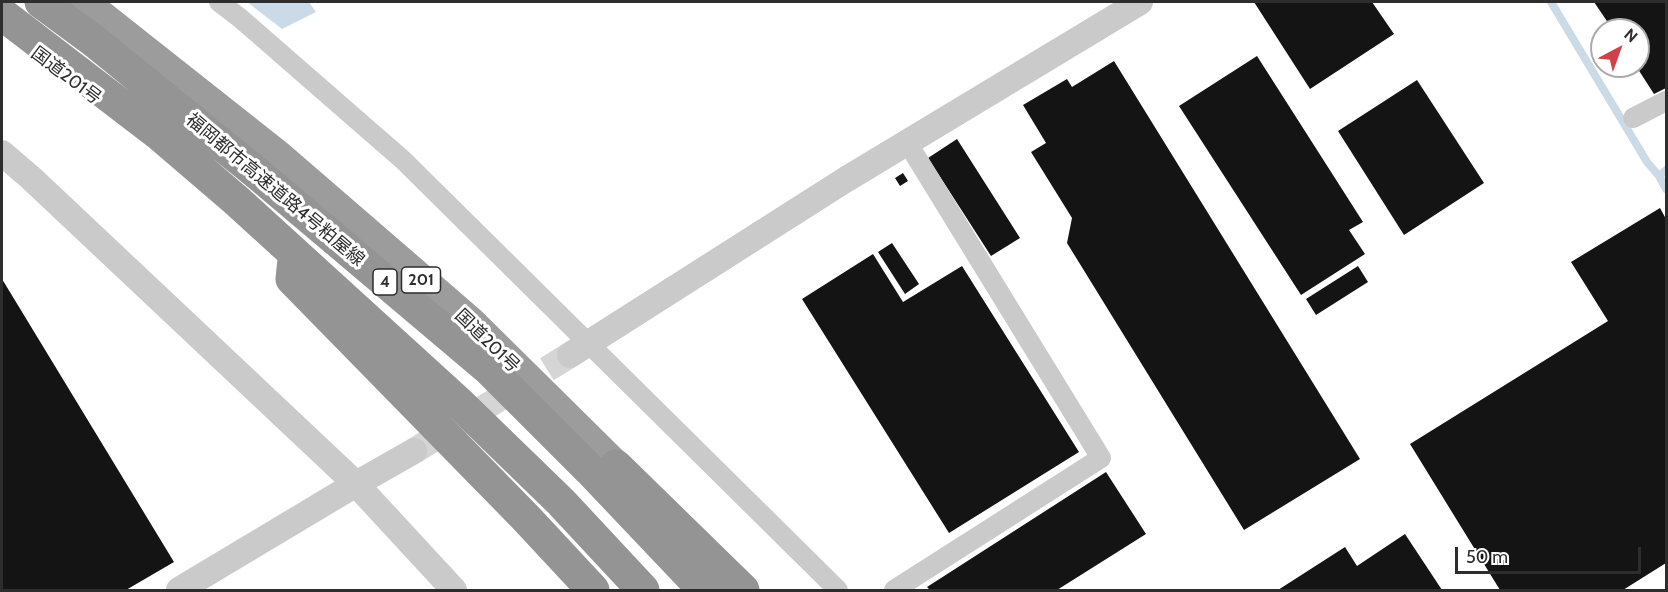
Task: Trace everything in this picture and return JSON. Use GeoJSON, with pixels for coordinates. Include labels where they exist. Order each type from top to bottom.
{"type":"FeatureCollection","features":[{"type":"Feature","properties":{"kind":"highway","name":"福岡都市高速道路4号粕屋線"},"geometry":{"type":"LineString","coordinates":[[41,2],[94,41],[258,174],[490,370],[590,470],[704,591]]}},
{"type":"Feature","properties":{"kind":"highway","name":"国道201号"},"geometry":{"type":"LineString","coordinates":[[82,2],[278,157],[453,308],[616,466],[730,591]]}},
{"type":"Feature","properties":{"kind":"highway","name":"福岡都市高速道路4号粕屋線"},"geometry":{"type":"LineString","coordinates":[[2,14],[160,135],[246,209],[461,405],[561,502],[643,591]]}},
{"type":"Feature","properties":{"kind":"highway","name":"国道201号"},"geometry":{"type":"LineString","coordinates":[[2,27],[90,93],[294,260],[546,500],[631,591]]}},
{"type":"Feature","properties":{"kind":"highway"},"geometry":{"type":"LineString","coordinates":[[294,260],[292,279],[526,518],[593,591]]}},
{"type":"Feature","properties":{"kind":"highway"},"geometry":{"type":"LineString","coordinates":[[616,466],[743,591]]}},
{"type":"Feature","properties":{"kind":"street"},"geometry":{"type":"LineString","coordinates":[[219,2],[403,160],[579,349],[838,591]]}},
{"type":"Feature","properties":{"kind":"street"},"geometry":{"type":"LineString","coordinates":[[579,349],[907,142],[1140,2]]}},
{"type":"Feature","properties":{"kind":"street"},"geometry":{"type":"LineString","coordinates":[[1633,118],[1666,101]]}},
{"type":"Feature","properties":{"kind":"street"},"geometry":{"type":"LineString","coordinates":[[894,591],[1101,458],[907,142]]}},
{"type":"Feature","properties":{"kind":"street"},"geometry":{"type":"LineString","coordinates":[[2,153],[356,484],[454,591]]}},
{"type":"Feature","properties":{"kind":"street"},"geometry":{"type":"LineString","coordinates":[[179,591],[414,451]]}},
{"type":"Feature","properties":{"kind":"water"},"geometry":{"type":"Polygon","coordinates":[[[247,2],[309,2],[316,12],[282,29],[247,2]]]}},
{"type":"Feature","properties":{"kind":"building"},"geometry":{"type":"Polygon","coordinates":[[[1254,2],[1372,2],[1394,34],[1310,89],[1254,2]]]}},
{"type":"Feature","properties":{"kind":"building"},"geometry":{"type":"Polygon","coordinates":[[[1594,2],[1666,2],[1666,88],[1654,94],[1644,78],[1650,78],[1650,18],[1605,18],[1594,2]]]}},
{"type":"Feature","properties":{"kind":"building"},"geometry":{"type":"Polygon","coordinates":[[[1257,56],[1363,222],[1349,230],[1365,254],[1301,295],[1179,106],[1257,56]]]}},
{"type":"Feature","properties":{"kind":"building"},"geometry":{"type":"Polygon","coordinates":[[[1114,61],[1360,459],[1244,530],[1067,243],[1072,218],[1031,152],[1046,143],[1023,105],[1067,79],[1072,87],[1114,61]]]}},
{"type":"Feature","properties":{"kind":"building"},"geometry":{"type":"Polygon","coordinates":[[[1417,80],[1484,183],[1404,235],[1338,131],[1417,80]]]}},
{"type":"Feature","properties":{"kind":"building"},"geometry":{"type":"Polygon","coordinates":[[[957,139],[1020,238],[991,256],[928,158],[957,139]]]}},
{"type":"Feature","properties":{"kind":"building"},"geometry":{"type":"Polygon","coordinates":[[[903,173],[908,181],[900,186],[895,178],[903,173]]]}},
{"type":"Feature","properties":{"kind":"building"},"geometry":{"type":"Polygon","coordinates":[[[1660,208],[1666,219],[1666,563],[1623,590],[1500,590],[1410,444],[1608,321],[1571,262],[1660,208]]]}},
{"type":"Feature","properties":{"kind":"building"},"geometry":{"type":"Polygon","coordinates":[[[892,243],[919,284],[905,294],[878,252],[892,243]]]}},
{"type":"Feature","properties":{"kind":"building"},"geometry":{"type":"Polygon","coordinates":[[[873,254],[903,302],[962,266],[1079,452],[949,533],[802,299],[873,254]]]}},
{"type":"Feature","properties":{"kind":"building"},"geometry":{"type":"Polygon","coordinates":[[[1358,266],[1368,282],[1316,315],[1306,299],[1358,266]]]}},
{"type":"Feature","properties":{"kind":"building"},"geometry":{"type":"Polygon","coordinates":[[[2,279],[174,562],[126,590],[2,590],[2,279]]]}},
{"type":"Feature","properties":{"kind":"building"},"geometry":{"type":"Polygon","coordinates":[[[1106,472],[1146,534],[1057,590],[930,590],[927,587],[1106,472]]]}},
{"type":"Feature","properties":{"kind":"building"},"geometry":{"type":"Polygon","coordinates":[[[1405,534],[1442,590],[1278,590],[1345,547],[1357,566],[1405,534]]]}},
{"type":"Feature","properties":{"kind":"waterway"},"geometry":{"type":"LineString","coordinates":[[1551,2],[1647,162],[1666,189]]}},
{"type":"Feature","properties":{"kind":"waterway"},"geometry":{"type":"LineString","coordinates":[[1659,176],[1666,170]]}},
{"type":"Feature","properties":{"kind":"tunnel"},"geometry":{"type":"LineString","coordinates":[[414,451],[570,355]]}}]}
